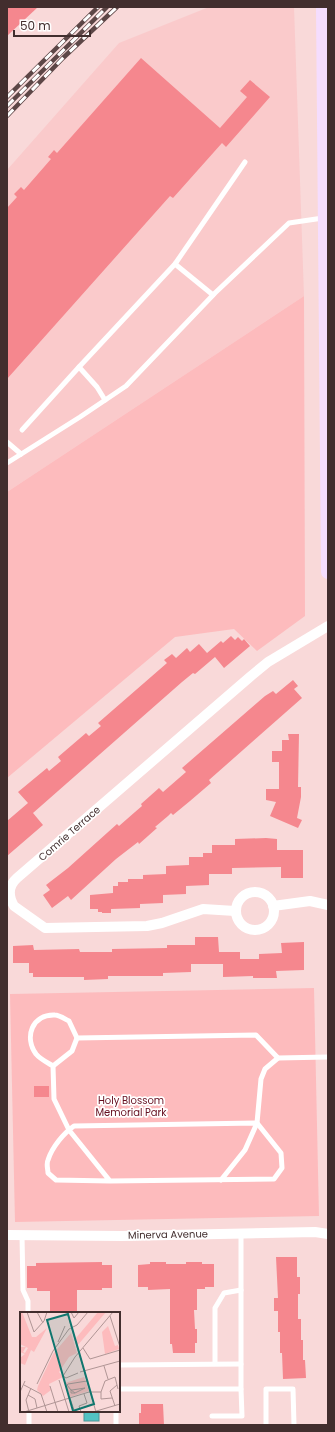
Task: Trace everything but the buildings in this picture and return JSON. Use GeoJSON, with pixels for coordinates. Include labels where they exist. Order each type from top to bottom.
{"type":"FeatureCollection","features":[{"type":"Feature","properties":{"kind":"main road"},"geometry":{"type":"LineString","coordinates":[[323,7],[327,217],[328,572]]}},
{"type":"Feature","properties":{"kind":"street","name":"Comrie Terrace"},"geometry":{"type":"LineString","coordinates":[[235,911],[202,909],[162,923],[146,926],[45,928],[17,909],[11,901],[10,893],[12,884],[17,878],[251,676],[268,662],[328,626]]}},
{"type":"Feature","properties":{"kind":"street"},"geometry":{"type":"LineString","coordinates":[[252,892],[259,892],[265,895],[273,906],[274,913],[272,920],[267,926],[254,930],[241,924],[235,911],[236,904],[240,898],[245,894],[252,892]]}},
{"type":"Feature","properties":{"kind":"street"},"geometry":{"type":"LineString","coordinates":[[273,906],[310,901],[328,905]]}},
{"type":"Feature","properties":{"kind":"street","name":"Minerva Avenue"},"geometry":{"type":"LineString","coordinates":[[7,1235],[122,1236],[240,1232],[315,1232],[328,1234]]}},
{"type":"Feature","properties":{"kind":"lane"},"geometry":{"type":"LineString","coordinates":[[22,430],[176,264],[245,162]]}},
{"type":"Feature","properties":{"kind":"lane"},"geometry":{"type":"LineString","coordinates":[[7,463],[126,386],[213,295],[289,223],[327,217]]}},
{"type":"Feature","properties":{"kind":"lane"},"geometry":{"type":"LineString","coordinates":[[176,264],[213,295]]}},
{"type":"Feature","properties":{"kind":"lane"},"geometry":{"type":"LineString","coordinates":[[79,367],[97,387],[106,400]]}},
{"type":"Feature","properties":{"kind":"lane"},"geometry":{"type":"LineString","coordinates":[[7,442],[21,454]]}},
{"type":"Feature","properties":{"kind":"lane"},"geometry":{"type":"LineString","coordinates":[[56,1015],[69,1021],[77,1038],[72,1051],[53,1066],[36,1055],[30,1042],[31,1027],[41,1018],[56,1015]]}},
{"type":"Feature","properties":{"kind":"lane"},"geometry":{"type":"LineString","coordinates":[[77,1038],[256,1035],[278,1058]]}},
{"type":"Feature","properties":{"kind":"lane"},"geometry":{"type":"LineString","coordinates":[[220,1180],[245,1150],[257,1123],[261,1079],[265,1069],[278,1058],[328,1057]]}},
{"type":"Feature","properties":{"kind":"lane"},"geometry":{"type":"LineString","coordinates":[[53,1066],[54,1099],[69,1130],[110,1181]]}},
{"type":"Feature","properties":{"kind":"lane"},"geometry":{"type":"LineString","coordinates":[[257,1123],[281,1153],[282,1168],[274,1179],[63,1181],[56,1180],[48,1173],[47,1161],[52,1150],[74,1126],[257,1123]]}},
{"type":"Feature","properties":{"kind":"lane"},"geometry":{"type":"LineString","coordinates":[[212,1416],[242,1416],[240,1232]]}},
{"type":"Feature","properties":{"kind":"lane"},"geometry":{"type":"LineString","coordinates":[[22,1235],[23,1290],[28,1301],[28,1312]]}},
{"type":"Feature","properties":{"kind":"lane"},"geometry":{"type":"LineString","coordinates":[[215,1364],[215,1308],[224,1293],[241,1290]]}},
{"type":"Feature","properties":{"kind":"lane"},"geometry":{"type":"LineString","coordinates":[[120,1365],[241,1364]]}},
{"type":"Feature","properties":{"kind":"lane"},"geometry":{"type":"LineString","coordinates":[[120,1389],[241,1389]]}},
{"type":"Feature","properties":{"kind":"lane"},"geometry":{"type":"LineString","coordinates":[[266,1425],[266,1389],[293,1389],[294,1425]]}},
{"type":"Feature","properties":{"kind":"lane"},"geometry":{"type":"LineString","coordinates":[[29,1412],[29,1425]]}},
{"type":"Feature","properties":{"kind":"lane"},"geometry":{"type":"LineString","coordinates":[[116,1412],[116,1425]]}},
{"type":"Feature","properties":{"kind":"shaded area"},"geometry":{"type":"Polygon","coordinates":[[[209,7],[294,7],[304,296],[7,492],[7,170],[119,43],[209,7]]]}},
{"type":"Feature","properties":{"kind":"green space"},"geometry":{"type":"Polygon","coordinates":[[[304,296],[305,616],[257,651],[234,629],[175,637],[7,778],[7,492],[304,296]]]}},
{"type":"Feature","properties":{"kind":"green space","name":"Holy Blossom Memorial Park"},"geometry":{"type":"Polygon","coordinates":[[[314,988],[319,1216],[15,1222],[10,994],[314,988]]]}},
{"type":"Feature","properties":{"kind":"water"},"geometry":{"type":"Polygon","coordinates":[[[84,1412],[99,1412],[99,1421],[84,1421],[84,1412]]]}},
{"type":"Feature","properties":{"kind":"railway"},"geometry":{"type":"LineString","coordinates":[[7,97],[98,7]]}},
{"type":"Feature","properties":{"kind":"railway"},"geometry":{"type":"LineString","coordinates":[[7,106],[107,7]]}},
{"type":"Feature","properties":{"kind":"railway"},"geometry":{"type":"LineString","coordinates":[[7,116],[63,58],[117,7]]}}]}
